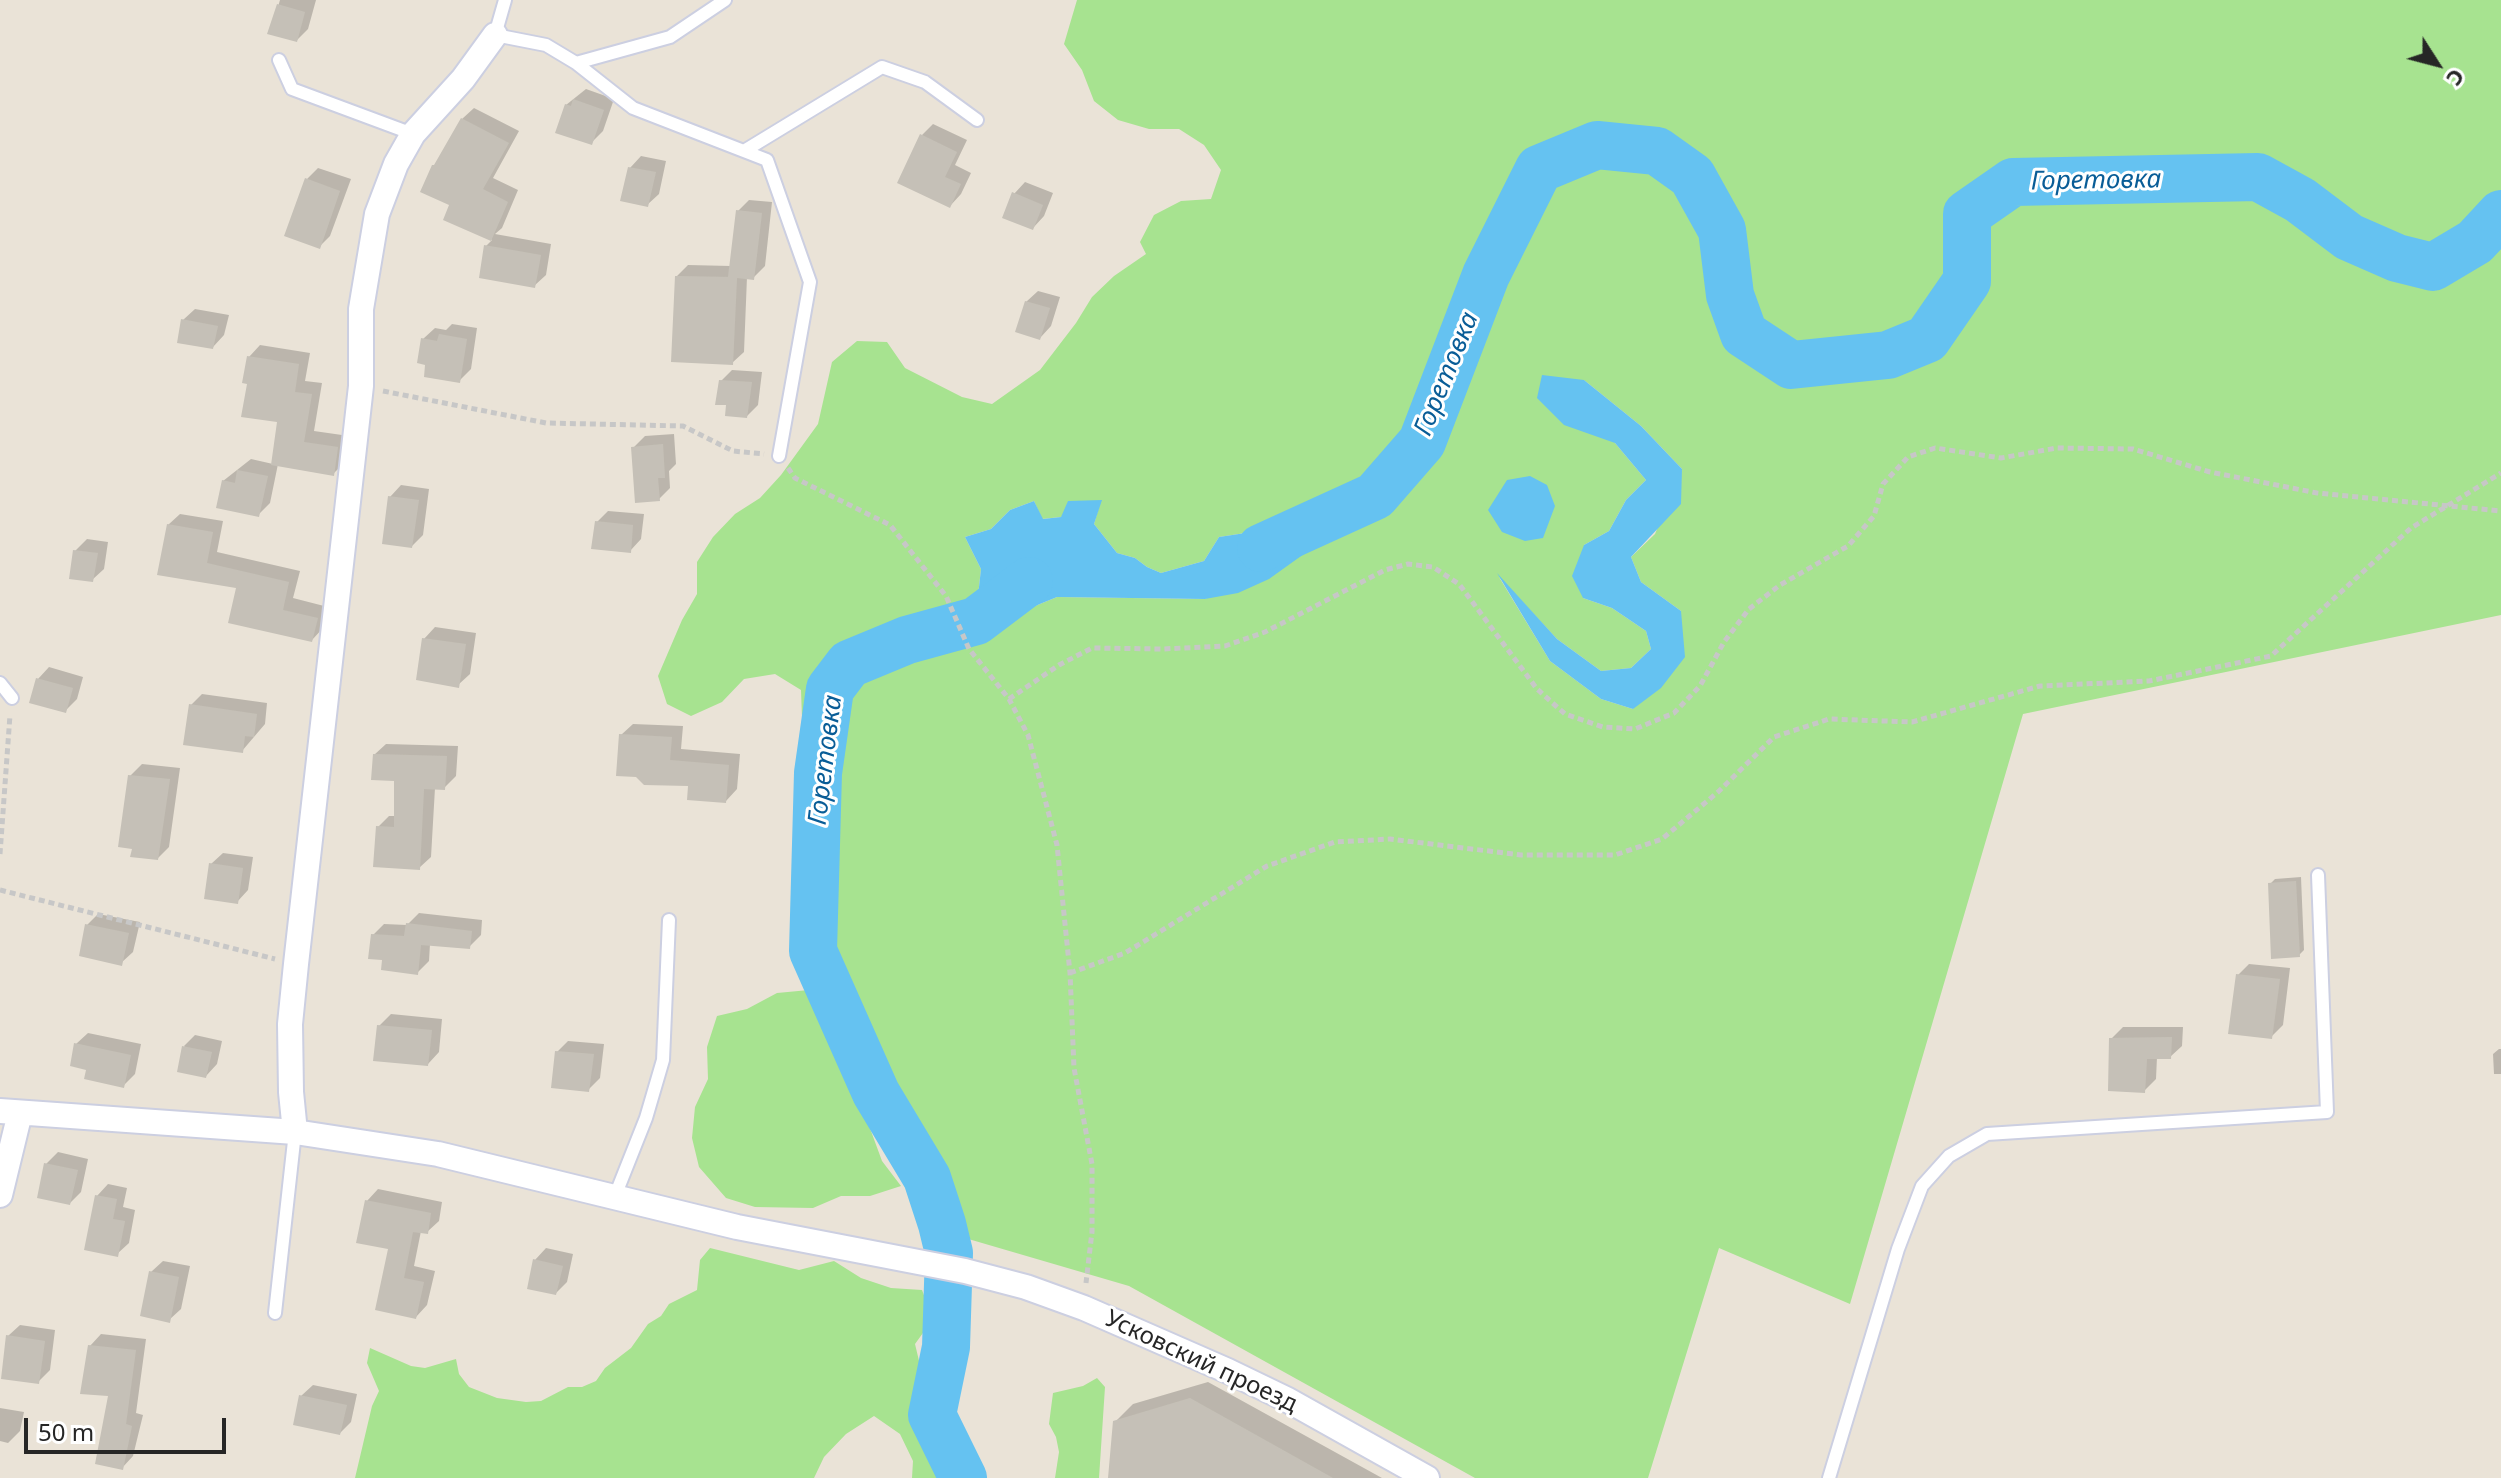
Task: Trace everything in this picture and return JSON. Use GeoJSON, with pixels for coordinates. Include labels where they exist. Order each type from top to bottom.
{"type":"FeatureCollection","features":[{"type":"Feature","properties":{"kind":"street"},"geometry":{"type":"LineString","coordinates":[[295,1132],[290,1024],[361,386],[361,309],[377,214],[396,164],[413,134],[463,79],[495,35]]}},
{"type":"Feature","properties":{"kind":"street"},"geometry":{"type":"LineString","coordinates":[[0,1195],[10,1112]]}},
{"type":"Feature","properties":{"kind":"street","name":"Усковский проезд"},"geometry":{"type":"LineString","coordinates":[[10,1112],[295,1132],[438,1154],[737,1227],[965,1271],[1026,1287],[1084,1308],[1228,1371],[1286,1399],[1427,1478]]}},
{"type":"Feature","properties":{"kind":"lane"},"geometry":{"type":"LineString","coordinates":[[505,0],[495,35],[546,45],[576,63],[633,108],[767,160],[810,282],[779,456]]}},
{"type":"Feature","properties":{"kind":"lane"},"geometry":{"type":"LineString","coordinates":[[576,63],[670,37],[725,0]]}},
{"type":"Feature","properties":{"kind":"lane"},"geometry":{"type":"LineString","coordinates":[[279,60],[292,89],[413,134]]}},
{"type":"Feature","properties":{"kind":"lane"},"geometry":{"type":"LineString","coordinates":[[744,151],[882,67],[925,82],[977,120]]}},
{"type":"Feature","properties":{"kind":"lane"},"geometry":{"type":"LineString","coordinates":[[0,683],[12,698]]}},
{"type":"Feature","properties":{"kind":"lane"},"geometry":{"type":"LineString","coordinates":[[1829,1478],[1898,1249],[1922,1186],[1949,1156],[1987,1134],[2327,1112],[2318,875]]}},
{"type":"Feature","properties":{"kind":"lane"},"geometry":{"type":"LineString","coordinates":[[615,1196],[646,1118],[663,1060],[669,920]]}},
{"type":"Feature","properties":{"kind":"lane"},"geometry":{"type":"LineString","coordinates":[[275,1313],[295,1132]]}},
{"type":"Feature","properties":{"kind":"path"},"geometry":{"type":"LineString","coordinates":[[361,386],[546,423],[683,426],[733,451],[779,456],[795,478],[890,525],[946,596],[969,649],[1009,699],[1028,735],[1057,845],[1070,973],[1074,1068],[1092,1164],[1092,1232],[1084,1308]]}},
{"type":"Feature","properties":{"kind":"path"},"geometry":{"type":"LineString","coordinates":[[1009,699],[1059,665],[1092,648],[1225,646],[1265,632],[1385,570],[1408,564],[1433,567],[1459,584],[1537,689],[1565,714],[1603,727],[1635,729],[1674,713],[1700,686],[1724,642],[1749,609],[1780,585],[1848,546],[1874,516],[1883,484],[1908,457],[1935,448],[2001,458],[2057,448],[2133,449],[2210,472],[2301,490],[2501,511]]}},
{"type":"Feature","properties":{"kind":"path"},"geometry":{"type":"LineString","coordinates":[[1070,973],[1125,953],[1267,866],[1335,842],[1390,839],[1521,855],[1615,855],[1662,839],[1718,792],[1774,737],[1829,719],[1912,722],[2040,686],[2149,681],[2271,656],[2411,528],[2501,473]]}},
{"type":"Feature","properties":{"kind":"path"},"geometry":{"type":"LineString","coordinates":[[0,854],[12,698]]}},
{"type":"Feature","properties":{"kind":"path"},"geometry":{"type":"LineString","coordinates":[[0,890],[296,964]]}},
{"type":"Feature","properties":{"kind":"green space"},"geometry":{"type":"Polygon","coordinates":[[[1077,0],[2501,0],[2501,615],[2023,714],[1850,1304],[1719,1248],[1648,1478],[1475,1478],[1129,1286],[965,1238],[960,1232],[957,1203],[899,1110],[839,975],[826,875],[832,764],[808,748],[801,690],[775,674],[744,679],[722,702],[691,716],[667,704],[658,676],[697,594],[697,562],[713,537],[735,514],[760,498],[781,475],[818,424],[832,362],[857,341],[887,342],[905,368],[962,397],[992,404],[1040,370],[1092,297],[1114,276],[1146,254],[1140,242],[1154,215],[1181,201],[1211,199],[1221,170],[1204,145],[1179,129],[1149,129],[1118,120],[1094,101],[1082,70],[1064,44],[1077,0]],[[1584,380],[1615,443],[1646,480],[1626,500],[1609,531],[1584,545],[1583,598],[1612,608],[1646,631],[1651,649],[1631,668],[1601,671],[1557,639],[1499,577],[1550,661],[1601,699],[1633,709],[1681,611],[1641,582],[1631,557],[1655,534],[1682,469],[1641,426],[1584,380]],[[1101,500],[1061,517],[1042,519],[1034,501],[1010,510],[991,529],[965,537],[981,569],[974,631],[1057,597],[1205,599],[1342,526],[1330,526],[1306,508],[1295,518],[1252,532],[1219,537],[1204,561],[1161,573],[1135,558],[1117,553],[1094,524],[1101,500]]]}},
{"type":"Feature","properties":{"kind":"green space"},"geometry":{"type":"Polygon","coordinates":[[[809,990],[828,1014],[835,1046],[850,1074],[882,1161],[901,1186],[870,1196],[841,1196],[813,1208],[755,1207],[726,1198],[699,1167],[692,1138],[695,1107],[708,1079],[707,1047],[717,1016],[747,1009],[777,993],[809,990]]]}},
{"type":"Feature","properties":{"kind":"green space"},"geometry":{"type":"Polygon","coordinates":[[[710,1248],[799,1270],[834,1261],[861,1278],[891,1288],[922,1290],[933,1319],[915,1344],[936,1432],[950,1459],[954,1478],[912,1478],[913,1461],[900,1434],[874,1416],[846,1434],[824,1457],[814,1478],[355,1478],[372,1406],[379,1391],[367,1363],[370,1348],[411,1366],[425,1368],[456,1359],[459,1374],[469,1387],[497,1398],[541,1401],[568,1387],[582,1387],[596,1381],[605,1368],[631,1348],[648,1324],[661,1316],[669,1304],[697,1290],[700,1260],[710,1248]]]}},
{"type":"Feature","properties":{"kind":"green space"},"geometry":{"type":"Polygon","coordinates":[[[1097,1378],[1105,1387],[1099,1478],[1055,1478],[1059,1452],[1049,1424],[1053,1393],[1083,1386],[1097,1378]]]}},
{"type":"Feature","properties":{"kind":"water"},"geometry":{"type":"Polygon","coordinates":[[[1542,375],[1584,380],[1641,426],[1682,469],[1681,504],[1631,557],[1641,582],[1681,611],[1685,657],[1661,688],[1633,709],[1601,699],[1550,661],[1497,573],[1557,639],[1601,671],[1631,668],[1651,649],[1646,631],[1612,608],[1583,598],[1572,576],[1584,545],[1609,531],[1626,500],[1646,480],[1615,443],[1564,425],[1537,398],[1542,375]]]}},
{"type":"Feature","properties":{"kind":"water"},"geometry":{"type":"Polygon","coordinates":[[[1530,476],[1547,485],[1555,506],[1543,538],[1525,541],[1502,532],[1488,510],[1507,480],[1530,476]]]}},
{"type":"Feature","properties":{"kind":"water"},"geometry":{"type":"Polygon","coordinates":[[[1102,500],[1094,524],[1117,553],[1135,558],[1161,573],[1204,561],[1219,537],[1252,532],[1295,518],[1306,508],[1330,526],[1343,526],[1269,579],[1238,593],[1205,599],[1057,597],[974,631],[981,569],[965,537],[991,529],[1010,510],[1034,501],[1043,519],[1061,517],[1068,501],[1102,500]]]}},
{"type":"Feature","properties":{"kind":"building"},"geometry":{"type":"Polygon","coordinates":[[[277,4],[305,12],[297,42],[267,34],[277,4]]]}},
{"type":"Feature","properties":{"kind":"building"},"geometry":{"type":"Polygon","coordinates":[[[573,99],[604,110],[592,145],[555,133],[565,104],[571,106],[573,99]]]}},
{"type":"Feature","properties":{"kind":"building"},"geometry":{"type":"Polygon","coordinates":[[[461,118],[509,143],[483,189],[508,202],[491,241],[443,220],[449,205],[420,192],[432,165],[461,118]]]}},
{"type":"Feature","properties":{"kind":"building"},"geometry":{"type":"Polygon","coordinates":[[[920,134],[957,152],[945,177],[961,184],[950,208],[897,183],[920,134]]]}},
{"type":"Feature","properties":{"kind":"building"},"geometry":{"type":"Polygon","coordinates":[[[628,167],[656,172],[648,207],[620,201],[628,167]]]}},
{"type":"Feature","properties":{"kind":"building"},"geometry":{"type":"Polygon","coordinates":[[[305,178],[340,191],[320,249],[284,236],[305,178]]]}},
{"type":"Feature","properties":{"kind":"building"},"geometry":{"type":"Polygon","coordinates":[[[1012,192],[1043,205],[1033,230],[1002,218],[1012,192]]]}},
{"type":"Feature","properties":{"kind":"building"},"geometry":{"type":"Polygon","coordinates":[[[736,210],[762,213],[754,280],[737,278],[733,365],[671,362],[675,276],[728,277],[736,210]]]}},
{"type":"Feature","properties":{"kind":"building"},"geometry":{"type":"Polygon","coordinates":[[[484,245],[541,255],[535,288],[479,278],[484,245]]]}},
{"type":"Feature","properties":{"kind":"building"},"geometry":{"type":"Polygon","coordinates":[[[1025,301],[1050,308],[1040,340],[1015,332],[1025,301]]]}},
{"type":"Feature","properties":{"kind":"building"},"geometry":{"type":"Polygon","coordinates":[[[181,319],[218,326],[213,349],[177,343],[181,319]]]}},
{"type":"Feature","properties":{"kind":"building"},"geometry":{"type":"Polygon","coordinates":[[[439,334],[467,339],[460,383],[424,377],[425,365],[417,363],[421,338],[437,341],[439,334]]]}},
{"type":"Feature","properties":{"kind":"building"},"geometry":{"type":"Polygon","coordinates":[[[247,356],[299,364],[295,392],[312,394],[304,442],[338,447],[334,476],[271,465],[277,422],[241,417],[247,384],[242,383],[247,356]]]}},
{"type":"Feature","properties":{"kind":"building"},"geometry":{"type":"Polygon","coordinates":[[[719,380],[752,382],[747,418],[725,416],[726,405],[715,405],[719,380]]]}},
{"type":"Feature","properties":{"kind":"building"},"geometry":{"type":"Polygon","coordinates":[[[663,444],[665,478],[658,478],[660,501],[635,503],[631,447],[663,444]]]}},
{"type":"Feature","properties":{"kind":"building"},"geometry":{"type":"Polygon","coordinates":[[[237,470],[268,476],[259,517],[216,508],[222,480],[235,483],[237,470]]]}},
{"type":"Feature","properties":{"kind":"building"},"geometry":{"type":"Polygon","coordinates":[[[388,496],[419,500],[412,548],[382,544],[388,496]]]}},
{"type":"Feature","properties":{"kind":"building"},"geometry":{"type":"Polygon","coordinates":[[[595,521],[633,525],[631,553],[591,549],[595,521]]]}},
{"type":"Feature","properties":{"kind":"building"},"geometry":{"type":"Polygon","coordinates":[[[167,524],[213,532],[207,563],[289,582],[283,610],[318,618],[312,642],[228,623],[236,588],[157,575],[167,524]]]}},
{"type":"Feature","properties":{"kind":"building"},"geometry":{"type":"Polygon","coordinates":[[[73,550],[98,553],[93,582],[69,579],[73,550]]]}},
{"type":"Feature","properties":{"kind":"building"},"geometry":{"type":"Polygon","coordinates":[[[422,638],[466,644],[459,688],[416,680],[422,638]]]}},
{"type":"Feature","properties":{"kind":"building"},"geometry":{"type":"Polygon","coordinates":[[[36,678],[73,688],[66,713],[29,703],[36,678]]]}},
{"type":"Feature","properties":{"kind":"building"},"geometry":{"type":"Polygon","coordinates":[[[189,704],[257,714],[254,737],[245,736],[243,753],[183,745],[189,704]]]}},
{"type":"Feature","properties":{"kind":"building"},"geometry":{"type":"Polygon","coordinates":[[[619,734],[672,737],[670,760],[729,765],[726,803],[687,800],[688,786],[644,785],[636,777],[616,776],[619,734]]]}},
{"type":"Feature","properties":{"kind":"building"},"geometry":{"type":"Polygon","coordinates":[[[373,754],[447,756],[445,790],[424,789],[420,870],[373,867],[376,826],[394,827],[394,781],[371,780],[373,754]]]}},
{"type":"Feature","properties":{"kind":"building"},"geometry":{"type":"Polygon","coordinates":[[[128,775],[170,779],[158,860],[130,857],[132,849],[118,847],[128,775]]]}},
{"type":"Feature","properties":{"kind":"building"},"geometry":{"type":"Polygon","coordinates":[[[209,863],[243,868],[238,904],[204,899],[209,863]]]}},
{"type":"Feature","properties":{"kind":"building"},"geometry":{"type":"Polygon","coordinates":[[[2296,881],[2300,957],[2271,959],[2268,883],[2296,881]]]}},
{"type":"Feature","properties":{"kind":"building"},"geometry":{"type":"Polygon","coordinates":[[[406,923],[472,931],[470,949],[421,945],[418,975],[381,970],[382,960],[368,959],[371,934],[404,936],[406,923]]]}},
{"type":"Feature","properties":{"kind":"building"},"geometry":{"type":"Polygon","coordinates":[[[85,924],[129,933],[122,966],[79,956],[85,924]]]}},
{"type":"Feature","properties":{"kind":"building"},"geometry":{"type":"Polygon","coordinates":[[[2236,974],[2280,979],[2272,1039],[2228,1034],[2236,974]]]}},
{"type":"Feature","properties":{"kind":"building"},"geometry":{"type":"Polygon","coordinates":[[[377,1025],[432,1030],[428,1066],[373,1061],[377,1025]]]}},
{"type":"Feature","properties":{"kind":"building"},"geometry":{"type":"Polygon","coordinates":[[[2172,1037],[2171,1059],[2147,1059],[2145,1093],[2108,1091],[2109,1038],[2172,1037]]]}},
{"type":"Feature","properties":{"kind":"building"},"geometry":{"type":"Polygon","coordinates":[[[74,1043],[131,1055],[124,1088],[84,1079],[86,1070],[70,1066],[74,1043]]]}},
{"type":"Feature","properties":{"kind":"building"},"geometry":{"type":"Polygon","coordinates":[[[182,1046],[212,1052],[206,1078],[177,1072],[182,1046]]]}},
{"type":"Feature","properties":{"kind":"building"},"geometry":{"type":"Polygon","coordinates":[[[555,1051],[594,1054],[589,1092],[551,1088],[555,1051]]]}},
{"type":"Feature","properties":{"kind":"building"},"geometry":{"type":"Polygon","coordinates":[[[44,1163],[78,1170],[70,1205],[37,1198],[44,1163]]]}},
{"type":"Feature","properties":{"kind":"building"},"geometry":{"type":"Polygon","coordinates":[[[95,1195],[117,1199],[113,1219],[125,1221],[118,1257],[84,1250],[95,1195]]]}},
{"type":"Feature","properties":{"kind":"building"},"geometry":{"type":"Polygon","coordinates":[[[365,1200],[431,1213],[428,1234],[413,1232],[404,1278],[424,1282],[416,1319],[375,1310],[388,1249],[356,1243],[365,1200]]]}},
{"type":"Feature","properties":{"kind":"building"},"geometry":{"type":"Polygon","coordinates":[[[533,1259],[563,1266],[556,1295],[527,1289],[533,1259]]]}},
{"type":"Feature","properties":{"kind":"building"},"geometry":{"type":"Polygon","coordinates":[[[149,1271],[179,1277],[170,1323],[140,1316],[149,1271]]]}},
{"type":"Feature","properties":{"kind":"building"},"geometry":{"type":"Polygon","coordinates":[[[6,1335],[45,1341],[39,1384],[1,1379],[6,1335]]]}},
{"type":"Feature","properties":{"kind":"building"},"geometry":{"type":"Polygon","coordinates":[[[88,1345],[136,1350],[126,1424],[132,1426],[123,1470],[95,1464],[108,1396],[80,1394],[88,1345]]]}},
{"type":"Feature","properties":{"kind":"building"},"geometry":{"type":"Polygon","coordinates":[[[299,1395],[347,1405],[340,1435],[293,1425],[299,1395]]]}},
{"type":"Feature","properties":{"kind":"building"},"geometry":{"type":"Polygon","coordinates":[[[1190,1398],[1333,1478],[1108,1478],[1113,1421],[1190,1398]]]}},
{"type":"Feature","properties":{"kind":"waterway","name":"Горетовка"},"geometry":{"type":"LineString","coordinates":[[1261,548],[1375,496],[1422,442],[1486,275],[1539,169],[1597,145],[1657,151],[1692,176],[1722,230],[1730,295],[1744,334],[1791,365],[1888,355],[1927,339],[1967,281],[1967,214],[2013,182],[2258,177],[2300,200],[2349,237],[2397,258],[2433,267],[2475,242],[2501,214]]}},
{"type":"Feature","properties":{"kind":"waterway","name":"Горетовка"},"geometry":{"type":"LineString","coordinates":[[963,1478],[932,1415],[946,1347],[949,1253],[942,1224],[927,1178],[876,1093],[813,951],[818,773],[830,689],[849,664],[907,640],[976,621],[1029,581]]}}]}
